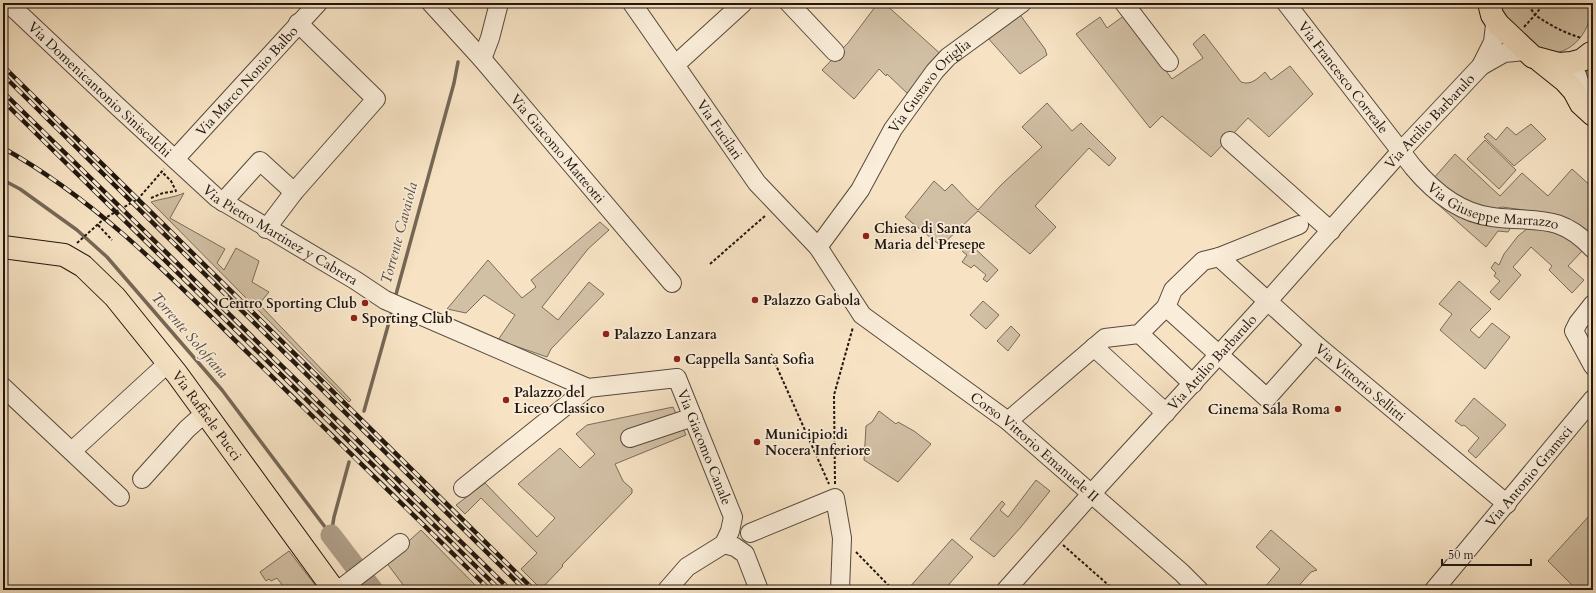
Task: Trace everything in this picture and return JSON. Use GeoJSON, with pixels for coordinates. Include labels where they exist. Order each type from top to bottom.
{"type":"FeatureCollection","features":[{"type":"Feature","properties":{"kind":"main road"},"geometry":{"type":"LineString","coordinates":[[1489,6],[1498,24],[1530,54],[1566,81],[1582,86]]}},
{"type":"Feature","properties":{"kind":"main road"},"geometry":{"type":"LineString","coordinates":[[1530,54],[1559,64],[1571,63],[1582,60],[1589,48]]}},
{"type":"Feature","properties":{"kind":"main road"},"geometry":{"type":"LineString","coordinates":[[1589,48],[1582,86],[1581,104],[1593,115]]}},
{"type":"Feature","properties":{"kind":"main road"},"geometry":{"type":"LineString","coordinates":[[3,247],[71,248]]}},
{"type":"Feature","properties":{"kind":"main road","name":"Via Raffaele Pucci"},"geometry":{"type":"LineString","coordinates":[[71,248],[83,266],[106,288],[168,363],[205,413],[341,587]]}},
{"type":"Feature","properties":{"kind":"street","name":"Via Domenicantonio Siniscalchi"},"geometry":{"type":"LineString","coordinates":[[8,3],[115,104],[175,158]]}},
{"type":"Feature","properties":{"kind":"street","name":"Via Marco Nonio Balbo"},"geometry":{"type":"LineString","coordinates":[[175,158],[318,3]]}},
{"type":"Feature","properties":{"kind":"street","name":"Via Giacomo Matteotti"},"geometry":{"type":"LineString","coordinates":[[431,3],[482,59],[672,283]]}},
{"type":"Feature","properties":{"kind":"street"},"geometry":{"type":"LineString","coordinates":[[482,59],[490,38],[499,3]]}},
{"type":"Feature","properties":{"kind":"street","name":"Via Fucilari"},"geometry":{"type":"LineString","coordinates":[[632,3],[757,183],[818,247],[862,315]]}},
{"type":"Feature","properties":{"kind":"street"},"geometry":{"type":"LineString","coordinates":[[675,65],[743,3]]}},
{"type":"Feature","properties":{"kind":"street"},"geometry":{"type":"LineString","coordinates":[[789,3],[835,52]]}},
{"type":"Feature","properties":{"kind":"street","name":"Via Gustavo Origlia"},"geometry":{"type":"LineString","coordinates":[[818,247],[860,190],[893,129],[935,72],[948,57],[1022,3]]}},
{"type":"Feature","properties":{"kind":"street"},"geometry":{"type":"LineString","coordinates":[[1124,3],[1169,62]]}},
{"type":"Feature","properties":{"kind":"street","name":"Via Francesco Correale"},"geometry":{"type":"LineString","coordinates":[[1286,3],[1401,152]]}},
{"type":"Feature","properties":{"kind":"street","name":"Via Attilio Barbarulo"},"geometry":{"type":"LineString","coordinates":[[1006,590],[1401,152],[1481,66],[1493,42],[1495,25],[1489,6]]}},
{"type":"Feature","properties":{"kind":"street"},"geometry":{"type":"LineString","coordinates":[[266,228],[294,192],[376,99],[298,23]]}},
{"type":"Feature","properties":{"kind":"street","name":"Via Attilio Barbarulo"},"geometry":{"type":"LineString","coordinates":[[1481,66],[1504,53],[1530,54]]}},
{"type":"Feature","properties":{"kind":"street"},"geometry":{"type":"LineString","coordinates":[[1230,141],[1331,230]]}},
{"type":"Feature","properties":{"kind":"street","name":"Via Giuseppe Marrazzo"},"geometry":{"type":"LineString","coordinates":[[1401,152],[1428,185],[1462,207],[1472,212],[1492,217],[1535,219],[1554,222],[1566,227],[1578,235],[1593,249]]}},
{"type":"Feature","properties":{"kind":"street","name":"Via Pietro Martinez y Cabrera"},"geometry":{"type":"LineString","coordinates":[[175,158],[210,193],[223,202],[335,268],[385,300],[588,388]]}},
{"type":"Feature","properties":{"kind":"street"},"geometry":{"type":"LineString","coordinates":[[223,202],[260,161],[294,192]]}},
{"type":"Feature","properties":{"kind":"street"},"geometry":{"type":"LineString","coordinates":[[1008,421],[1105,338],[1139,334],[1166,307],[1173,290],[1203,261],[1218,257],[1299,224]]}},
{"type":"Feature","properties":{"kind":"street","name":"Via Vittorio Sellitti"},"geometry":{"type":"LineString","coordinates":[[1218,257],[1316,344],[1507,504]]}},
{"type":"Feature","properties":{"kind":"street"},"geometry":{"type":"LineString","coordinates":[[1593,304],[1578,323],[1574,331],[1582,349],[1593,366]]}},
{"type":"Feature","properties":{"kind":"street"},"geometry":{"type":"LineString","coordinates":[[1166,307],[1267,398],[1316,344]]}},
{"type":"Feature","properties":{"kind":"street","name":"Corso Vittorio Emanuele II"},"geometry":{"type":"LineString","coordinates":[[862,315],[1008,421],[1092,493],[1199,590]]}},
{"type":"Feature","properties":{"kind":"street"},"geometry":{"type":"LineString","coordinates":[[1142,337],[1193,384]]}},
{"type":"Feature","properties":{"kind":"street"},"geometry":{"type":"LineString","coordinates":[[1094,347],[1166,413]]}},
{"type":"Feature","properties":{"kind":"street"},"geometry":{"type":"LineString","coordinates":[[72,451],[168,363]]}},
{"type":"Feature","properties":{"kind":"street","name":"Via Giacomo Canale"},"geometry":{"type":"LineString","coordinates":[[588,388],[677,378],[733,517],[739,527],[750,533]]}},
{"type":"Feature","properties":{"kind":"street"},"geometry":{"type":"LineString","coordinates":[[463,488],[588,388]]}},
{"type":"Feature","properties":{"kind":"street"},"geometry":{"type":"LineString","coordinates":[[4,390],[72,451],[120,497]]}},
{"type":"Feature","properties":{"kind":"street","name":"Via Antonio Gramsci"},"geometry":{"type":"LineString","coordinates":[[1434,590],[1593,399]]}},
{"type":"Feature","properties":{"kind":"street"},"geometry":{"type":"LineString","coordinates":[[142,479],[187,429],[205,413]]}},
{"type":"Feature","properties":{"kind":"street"},"geometry":{"type":"LineString","coordinates":[[630,438],[693,417]]}},
{"type":"Feature","properties":{"kind":"street"},"geometry":{"type":"LineString","coordinates":[[750,577],[746,543],[750,533],[835,498],[842,538],[840,590]]}},
{"type":"Feature","properties":{"kind":"street","name":"Via Giacomo Canale"},"geometry":{"type":"LineString","coordinates":[[724,544],[730,531],[733,517]]}},
{"type":"Feature","properties":{"kind":"street"},"geometry":{"type":"LineString","coordinates":[[341,587],[400,543]]}},
{"type":"Feature","properties":{"kind":"street"},"geometry":{"type":"LineString","coordinates":[[667,590],[687,567],[724,544],[735,547],[750,577]]}},
{"type":"Feature","properties":{"kind":"path"},"geometry":{"type":"LineString","coordinates":[[1527,3],[1535,15],[1589,48]]}},
{"type":"Feature","properties":{"kind":"path"},"geometry":{"type":"LineString","coordinates":[[1523,27],[1542,6],[1547,3]]}},
{"type":"Feature","properties":{"kind":"path"},"geometry":{"type":"LineString","coordinates":[[71,248],[105,218],[138,199],[161,171],[171,181],[176,191],[164,193],[151,198]]}},
{"type":"Feature","properties":{"kind":"path"},"geometry":{"type":"LineString","coordinates":[[710,264],[777,205]]}},
{"type":"Feature","properties":{"kind":"path"},"geometry":{"type":"LineString","coordinates":[[98,225],[112,240]]}},
{"type":"Feature","properties":{"kind":"path"},"geometry":{"type":"LineString","coordinates":[[835,498],[834,396],[854,324],[862,315]]}},
{"type":"Feature","properties":{"kind":"path"},"geometry":{"type":"LineString","coordinates":[[771,354],[835,498]]}},
{"type":"Feature","properties":{"kind":"path"},"geometry":{"type":"LineString","coordinates":[[1054,537],[1114,590]]}},
{"type":"Feature","properties":{"kind":"path"},"geometry":{"type":"LineString","coordinates":[[842,538],[893,590]]}},
{"type":"Feature","properties":{"kind":"shaded area"},"geometry":{"type":"Polygon","coordinates":[[[879,3],[884,3],[944,57],[910,96],[887,74],[886,76],[879,69],[854,99],[822,70],[848,43],[879,3]]]}},
{"type":"Feature","properties":{"kind":"shaded area"},"geometry":{"type":"Polygon","coordinates":[[[1497,3],[1589,3],[1589,22],[1585,31],[1572,46],[1563,51],[1554,53],[1545,52],[1534,46],[1513,29],[1497,3]]]}},
{"type":"Feature","properties":{"kind":"shaded area"},"geometry":{"type":"Polygon","coordinates":[[[1018,12],[1045,49],[1047,55],[1020,74],[987,37],[1018,12]]]}},
{"type":"Feature","properties":{"kind":"shaded area"},"geometry":{"type":"Polygon","coordinates":[[[1125,15],[1172,79],[1203,58],[1193,44],[1204,34],[1241,82],[1251,82],[1265,72],[1271,80],[1290,66],[1313,94],[1269,137],[1248,118],[1211,157],[1162,116],[1150,128],[1076,34],[1100,17],[1107,28],[1125,15]]]}},
{"type":"Feature","properties":{"kind":"shaded area"},"geometry":{"type":"Polygon","coordinates":[[[1593,63],[1593,86],[1589,85],[1585,74],[1593,63]]]}},
{"type":"Feature","properties":{"kind":"shaded area"},"geometry":{"type":"Polygon","coordinates":[[[1047,103],[1072,131],[1081,123],[1116,158],[1109,166],[1089,148],[1035,206],[1056,227],[1030,254],[978,211],[941,246],[905,217],[934,181],[945,191],[952,184],[978,210],[1001,185],[1042,147],[1022,127],[1047,103]]]}},
{"type":"Feature","properties":{"kind":"shaded area"},"geometry":{"type":"Polygon","coordinates":[[[1531,124],[1546,139],[1514,166],[1484,137],[1488,133],[1496,140],[1507,127],[1516,135],[1531,124]]]}},
{"type":"Feature","properties":{"kind":"shaded area"},"geometry":{"type":"Polygon","coordinates":[[[1485,140],[1516,170],[1499,189],[1467,159],[1485,140]]]}},
{"type":"Feature","properties":{"kind":"shaded area"},"geometry":{"type":"Polygon","coordinates":[[[1455,154],[1500,196],[1522,173],[1548,196],[1572,169],[1593,188],[1593,239],[1553,214],[1502,207],[1492,210],[1461,199],[1433,179],[1455,154]]]}},
{"type":"Feature","properties":{"kind":"shaded area"},"geometry":{"type":"Polygon","coordinates":[[[1430,186],[1440,194],[1517,218],[1508,232],[1498,231],[1486,247],[1425,193],[1430,186]]]}},
{"type":"Feature","properties":{"kind":"shaded area"},"geometry":{"type":"Polygon","coordinates":[[[184,193],[170,218],[225,249],[217,263],[224,270],[236,248],[259,261],[252,282],[269,292],[259,304],[351,400],[349,402],[151,202],[184,193]]]}},
{"type":"Feature","properties":{"kind":"shaded area"},"geometry":{"type":"Polygon","coordinates":[[[600,222],[609,230],[588,249],[542,307],[558,320],[589,282],[604,294],[551,349],[547,357],[498,340],[515,315],[484,295],[466,313],[447,309],[488,260],[522,298],[536,287],[531,280],[600,222]]]}},
{"type":"Feature","properties":{"kind":"shaded area"},"geometry":{"type":"Polygon","coordinates":[[[1552,226],[1584,249],[1568,266],[1584,280],[1572,293],[1549,270],[1552,266],[1531,247],[1513,267],[1521,275],[1499,300],[1490,292],[1500,281],[1494,276],[1496,273],[1491,268],[1495,262],[1499,265],[1504,254],[1518,236],[1528,228],[1552,226]]]}},
{"type":"Feature","properties":{"kind":"shaded area"},"geometry":{"type":"Polygon","coordinates":[[[969,243],[998,270],[987,282],[983,279],[986,275],[974,265],[971,268],[962,262],[967,255],[962,251],[969,243]]]}},
{"type":"Feature","properties":{"kind":"shaded area"},"geometry":{"type":"Polygon","coordinates":[[[1459,281],[1491,309],[1470,330],[1479,338],[1492,323],[1510,337],[1485,369],[1440,330],[1452,314],[1439,304],[1459,281]]]}},
{"type":"Feature","properties":{"kind":"shaded area"},"geometry":{"type":"Polygon","coordinates":[[[983,301],[999,315],[986,329],[970,315],[983,301]]]}},
{"type":"Feature","properties":{"kind":"shaded area"},"geometry":{"type":"Polygon","coordinates":[[[1011,326],[1020,335],[1008,351],[997,341],[1011,326]]]}},
{"type":"Feature","properties":{"kind":"shaded area"},"geometry":{"type":"Polygon","coordinates":[[[1474,398],[1506,425],[1476,458],[1468,451],[1479,438],[1464,425],[1462,426],[1455,421],[1474,398]]]}},
{"type":"Feature","properties":{"kind":"shaded area"},"geometry":{"type":"Polygon","coordinates":[[[673,407],[686,435],[615,464],[623,481],[632,489],[632,493],[562,565],[563,566],[541,589],[521,569],[537,553],[481,498],[465,514],[456,505],[485,483],[537,537],[555,518],[518,484],[560,448],[580,468],[595,454],[576,434],[587,425],[673,407]]]}},
{"type":"Feature","properties":{"kind":"shaded area"},"geometry":{"type":"Polygon","coordinates":[[[879,411],[896,424],[898,422],[914,431],[931,444],[898,482],[864,460],[866,426],[872,422],[879,411]]]}},
{"type":"Feature","properties":{"kind":"shaded area"},"geometry":{"type":"Polygon","coordinates":[[[1036,480],[1050,491],[994,557],[970,539],[1002,501],[1005,504],[1000,510],[1008,517],[1036,480]]]}},
{"type":"Feature","properties":{"kind":"shaded area"},"geometry":{"type":"Polygon","coordinates":[[[1589,516],[1593,520],[1593,543],[1591,545],[1593,547],[1593,585],[1588,590],[1577,590],[1548,561],[1589,516]]]}},
{"type":"Feature","properties":{"kind":"shaded area"},"geometry":{"type":"Polygon","coordinates":[[[421,530],[480,590],[407,590],[386,562],[421,530]]]}},
{"type":"Feature","properties":{"kind":"shaded area"},"geometry":{"type":"Polygon","coordinates":[[[1271,530],[1317,570],[1311,572],[1295,590],[1269,590],[1265,587],[1280,569],[1256,547],[1271,530]]]}},
{"type":"Feature","properties":{"kind":"shaded area"},"geometry":{"type":"Polygon","coordinates":[[[952,539],[973,557],[944,590],[909,590],[908,589],[952,539]]]}},
{"type":"Feature","properties":{"kind":"shaded area"},"geometry":{"type":"Polygon","coordinates":[[[289,551],[319,590],[286,590],[277,578],[271,581],[269,579],[266,581],[260,572],[289,551]]]}},
{"type":"Feature","properties":{"kind":"waterway","name":"Torrente Cavaiola"},"geometry":{"type":"LineString","coordinates":[[395,298],[454,83],[458,62]]}},
{"type":"Feature","properties":{"kind":"waterway","name":"Torrente Solofrana"},"geometry":{"type":"LineString","coordinates":[[3,180],[20,189],[77,230],[107,257],[222,390],[331,535]]}},
{"type":"Feature","properties":{"kind":"waterway","name":"Torrente Cavaiola"},"geometry":{"type":"LineString","coordinates":[[364,411],[393,308]]}},
{"type":"Feature","properties":{"kind":"waterway","name":"Torrente Cavaiola"},"geometry":{"type":"LineString","coordinates":[[331,535],[334,517],[349,462]]}},
{"type":"Feature","properties":{"kind":"waterway"},"geometry":{"type":"LineString","coordinates":[[331,535],[373,590]]}},
{"type":"Feature","properties":{"kind":"railway"},"geometry":{"type":"LineString","coordinates":[[3,66],[534,590]]}},
{"type":"Feature","properties":{"kind":"railway"},"geometry":{"type":"LineString","coordinates":[[3,75],[525,590]]}},
{"type":"Feature","properties":{"kind":"railway"},"geometry":{"type":"LineString","coordinates":[[3,92],[510,590]]}},
{"type":"Feature","properties":{"kind":"railway"},"geometry":{"type":"LineString","coordinates":[[3,101],[500,590]]}},
{"type":"Feature","properties":{"kind":"railway"},"geometry":{"type":"LineString","coordinates":[[3,148],[38,169],[71,192],[134,243],[490,590]]}},
{"type":"Feature","properties":{"kind":"place","name":"Chiesa di Santa Maria del Presepe"},"geometry":{"type":"Point","coordinates":[866,236]}},
{"type":"Feature","properties":{"kind":"place","name":"Palazzo Gabola"},"geometry":{"type":"Point","coordinates":[755,300]}},
{"type":"Feature","properties":{"kind":"place","name":"Centro Sporting Club"},"geometry":{"type":"Point","coordinates":[365,303]}},
{"type":"Feature","properties":{"kind":"place","name":"Sporting Club"},"geometry":{"type":"Point","coordinates":[354,318]}},
{"type":"Feature","properties":{"kind":"place","name":"Palazzo Lanzara"},"geometry":{"type":"Point","coordinates":[606,334]}},
{"type":"Feature","properties":{"kind":"place","name":"Cappella Santa Sofia"},"geometry":{"type":"Point","coordinates":[677,359]}},
{"type":"Feature","properties":{"kind":"place","name":"Palazzo del Liceo Classico"},"geometry":{"type":"Point","coordinates":[506,400]}},
{"type":"Feature","properties":{"kind":"place","name":"Cinema Sala Roma"},"geometry":{"type":"Point","coordinates":[1338,409]}},
{"type":"Feature","properties":{"kind":"place","name":"Municipio di Nocera Inferiore"},"geometry":{"type":"Point","coordinates":[757,442]}}]}
